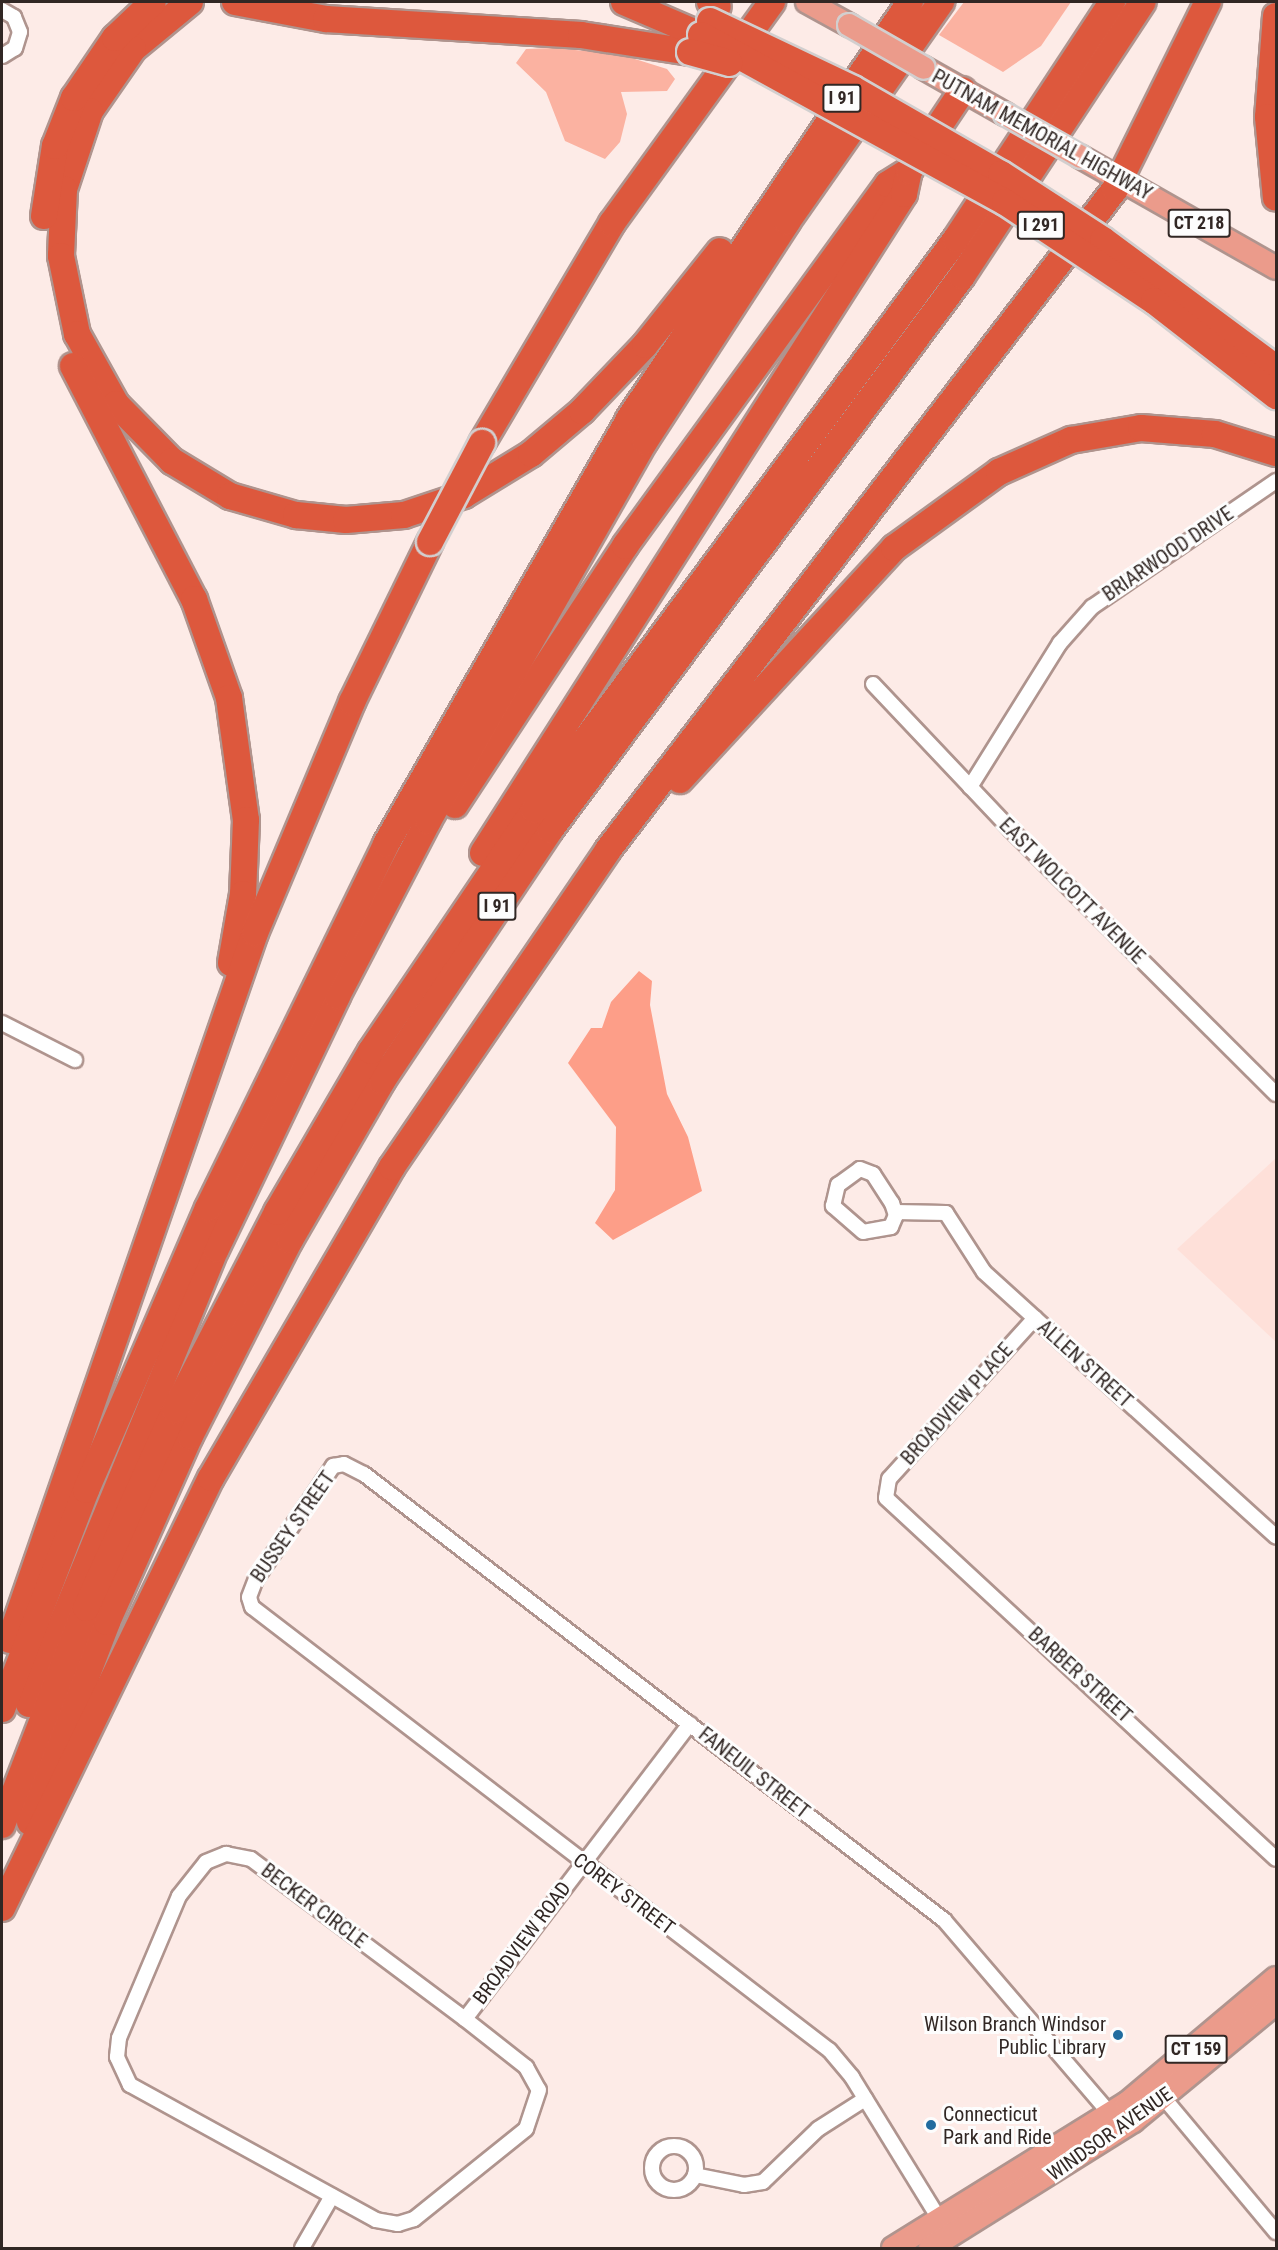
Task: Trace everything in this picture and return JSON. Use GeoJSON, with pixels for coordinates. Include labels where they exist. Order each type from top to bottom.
{"type":"FeatureCollection","features":[{"type":"Feature","properties":{"kind":"highway"},"geometry":{"type":"LineString","coordinates":[[236,2],[326,19],[611,38],[706,23]]}},
{"type":"Feature","properties":{"kind":"highway"},"geometry":{"type":"LineString","coordinates":[[624,2],[706,23]]}},
{"type":"Feature","properties":{"kind":"highway"},"geometry":{"type":"LineString","coordinates":[[666,2],[706,23]]}},
{"type":"Feature","properties":{"kind":"highway"},"geometry":{"type":"LineString","coordinates":[[3,1706],[11,1635],[206,1068],[317,782],[430,542],[482,443],[612,223],[772,2]]}},
{"type":"Feature","properties":{"kind":"highway","name":"I 91"},"geometry":{"type":"LineString","coordinates":[[3,1706],[132,1380],[250,1117],[355,904],[579,502],[776,196],[910,2]]}},
{"type":"Feature","properties":{"kind":"highway"},"geometry":{"type":"LineString","coordinates":[[2,1781],[114,1488],[267,1141],[428,821],[604,509],[750,277],[941,2]]}},
{"type":"Feature","properties":{"kind":"highway"},"geometry":{"type":"LineString","coordinates":[[2,1825],[86,1608],[175,1410],[277,1212],[371,1051],[534,810],[956,239],[1112,2]]}},
{"type":"Feature","properties":{"kind":"highway","name":"I 91"},"geometry":{"type":"LineString","coordinates":[[2,1899],[153,1515],[249,1317],[355,1125],[519,873],[910,348],[1143,2]]}},
{"type":"Feature","properties":{"kind":"highway"},"geometry":{"type":"LineString","coordinates":[[2,1908],[166,1565],[262,1384],[392,1167],[647,798],[1121,180],[1208,2]]}},
{"type":"Feature","properties":{"kind":"highway"},"geometry":{"type":"LineString","coordinates":[[166,5],[103,52],[67,114],[48,178],[43,251],[66,348],[194,599],[236,728],[245,801],[245,873],[234,950],[206,1068]]}},
{"type":"Feature","properties":{"kind":"highway"},"geometry":{"type":"LineString","coordinates":[[166,5],[117,69],[80,133],[61,216],[65,286],[88,357],[129,421],[183,470],[254,505],[319,519],[382,518],[440,505],[497,477],[551,438],[607,386],[730,239],[776,196]]}},
{"type":"Feature","properties":{"kind":"highway"},"geometry":{"type":"LineString","coordinates":[[1276,16],[1268,117],[1276,198]]}},
{"type":"Feature","properties":{"kind":"highway","name":"I 291"},"geometry":{"type":"LineString","coordinates":[[706,23],[818,72],[1054,207],[1276,368]]}},
{"type":"Feature","properties":{"kind":"highway","name":"I 291"},"geometry":{"type":"LineString","coordinates":[[706,23],[788,81],[921,152],[1053,232],[1276,396]]}},
{"type":"Feature","properties":{"kind":"highway"},"geometry":{"type":"LineString","coordinates":[[371,1051],[401,989],[484,852],[904,194],[909,171],[963,90]]}},
{"type":"Feature","properties":{"kind":"highway"},"geometry":{"type":"LineString","coordinates":[[267,1141],[437,835],[560,640],[888,184],[909,171]]}},
{"type":"Feature","properties":{"kind":"highway"},"geometry":{"type":"LineString","coordinates":[[538,954],[795,651],[894,549],[956,499],[1028,457],[1112,431],[1184,429],[1273,452]]}},
{"type":"Feature","properties":{"kind":"main road","name":"PUTNAM MEMORIAL HIGHWAY"},"geometry":{"type":"LineString","coordinates":[[807,2],[1276,268]]}},
{"type":"Feature","properties":{"kind":"main road","name":"WINDSOR AVENUE"},"geometry":{"type":"LineString","coordinates":[[1159,2091],[1276,1978]]}},
{"type":"Feature","properties":{"kind":"main road","name":"WINDSOR AVENUE"},"geometry":{"type":"LineString","coordinates":[[893,2248],[945,2229],[1116,2122],[1276,2003]]}},
{"type":"Feature","properties":{"kind":"main road","name":"WINDSOR AVENUE"},"geometry":{"type":"LineString","coordinates":[[930,2248],[945,2229]]}},
{"type":"Feature","properties":{"kind":"street"},"geometry":{"type":"LineString","coordinates":[[2,9],[14,17],[20,32],[15,48],[2,56]]}},
{"type":"Feature","properties":{"kind":"street","name":"BRIARWOOD DRIVE"},"geometry":{"type":"LineString","coordinates":[[970,788],[1060,643],[1092,607],[1276,481]]}},
{"type":"Feature","properties":{"kind":"street","name":"EAST WOLCOTT AVENUE"},"geometry":{"type":"LineString","coordinates":[[873,684],[970,788],[1276,1094]]}},
{"type":"Feature","properties":{"kind":"street"},"geometry":{"type":"LineString","coordinates":[[2,1023],[75,1060]]}},
{"type":"Feature","properties":{"kind":"street"},"geometry":{"type":"LineString","coordinates":[[864,1170],[876,1177],[896,1212],[891,1227],[863,1232],[840,1217],[832,1197],[846,1175],[864,1170]]}},
{"type":"Feature","properties":{"kind":"street","name":"ALLEN STREET"},"geometry":{"type":"LineString","coordinates":[[896,1212],[946,1213],[977,1264],[1276,1537]]}},
{"type":"Feature","properties":{"kind":"street","name":"BROADVIEW PLACE"},"geometry":{"type":"LineString","coordinates":[[884,1492],[889,1479],[1035,1318]]}},
{"type":"Feature","properties":{"kind":"street","name":"BUSSEY STREET"},"geometry":{"type":"LineString","coordinates":[[249,1597],[324,1474],[344,1464]]}},
{"type":"Feature","properties":{"kind":"street","name":"FANEUIL STREET"},"geometry":{"type":"LineString","coordinates":[[344,1464],[364,1474],[944,1920],[1116,2122]]}},
{"type":"Feature","properties":{"kind":"street","name":"BARBER STREET"},"geometry":{"type":"LineString","coordinates":[[884,1492],[911,1524],[1276,1859]]}},
{"type":"Feature","properties":{"kind":"street","name":"COREY STREET"},"geometry":{"type":"LineString","coordinates":[[249,1597],[259,1614],[829,2050],[865,2099],[945,2229]]}},
{"type":"Feature","properties":{"kind":"street","name":"BROADVIEW ROAD"},"geometry":{"type":"LineString","coordinates":[[465,2019],[690,1724]]}},
{"type":"Feature","properties":{"kind":"street","name":"BECKER CIRCLE"},"geometry":{"type":"LineString","coordinates":[[226,1854],[251,1859],[465,2019],[526,2067],[539,2090],[526,2129],[414,2219],[398,2224],[376,2220],[332,2196],[158,2105],[130,2085],[117,2057],[119,2038],[193,1875],[226,1854]]}},
{"type":"Feature","properties":{"kind":"street"},"geometry":{"type":"LineString","coordinates":[[1159,2091],[1276,2232]]}},
{"type":"Feature","properties":{"kind":"street"},"geometry":{"type":"LineString","coordinates":[[695,2175],[744,2185],[763,2182],[818,2129],[865,2099]]}},
{"type":"Feature","properties":{"kind":"street"},"geometry":{"type":"LineString","coordinates":[[302,2248],[332,2196]]}},
{"type":"Feature","properties":{"kind":"shaded area"},"geometry":{"type":"Polygon","coordinates":[[[964,2],[1071,2],[1041,46],[1003,72],[939,35],[964,2]]]}},
{"type":"Feature","properties":{"kind":"shaded area"},"geometry":{"type":"Polygon","coordinates":[[[553,48],[619,54],[667,69],[675,79],[667,91],[621,92],[627,114],[620,142],[605,159],[565,141],[546,92],[516,63],[526,49],[553,48]]]}},
{"type":"Feature","properties":{"kind":"shaded area"},"geometry":{"type":"Polygon","coordinates":[[[639,971],[652,981],[650,1005],[667,1094],[688,1137],[702,1191],[613,1240],[595,1223],[615,1190],[616,1127],[568,1063],[591,1028],[602,1028],[611,1002],[639,971]]]}},
{"type":"Feature","properties":{"kind":"shaded area"},"geometry":{"type":"Polygon","coordinates":[[[1276,1158],[1276,1342],[1177,1249],[1276,1158]]]}},
{"type":"Feature","properties":{"kind":"place","name":"Wilson Branch Windsor Public Library"},"geometry":{"type":"Point","coordinates":[1118,2035]}},
{"type":"Feature","properties":{"kind":"place","name":"Connecticut Park and Ride"},"geometry":{"type":"Point","coordinates":[931,2125]}}]}
